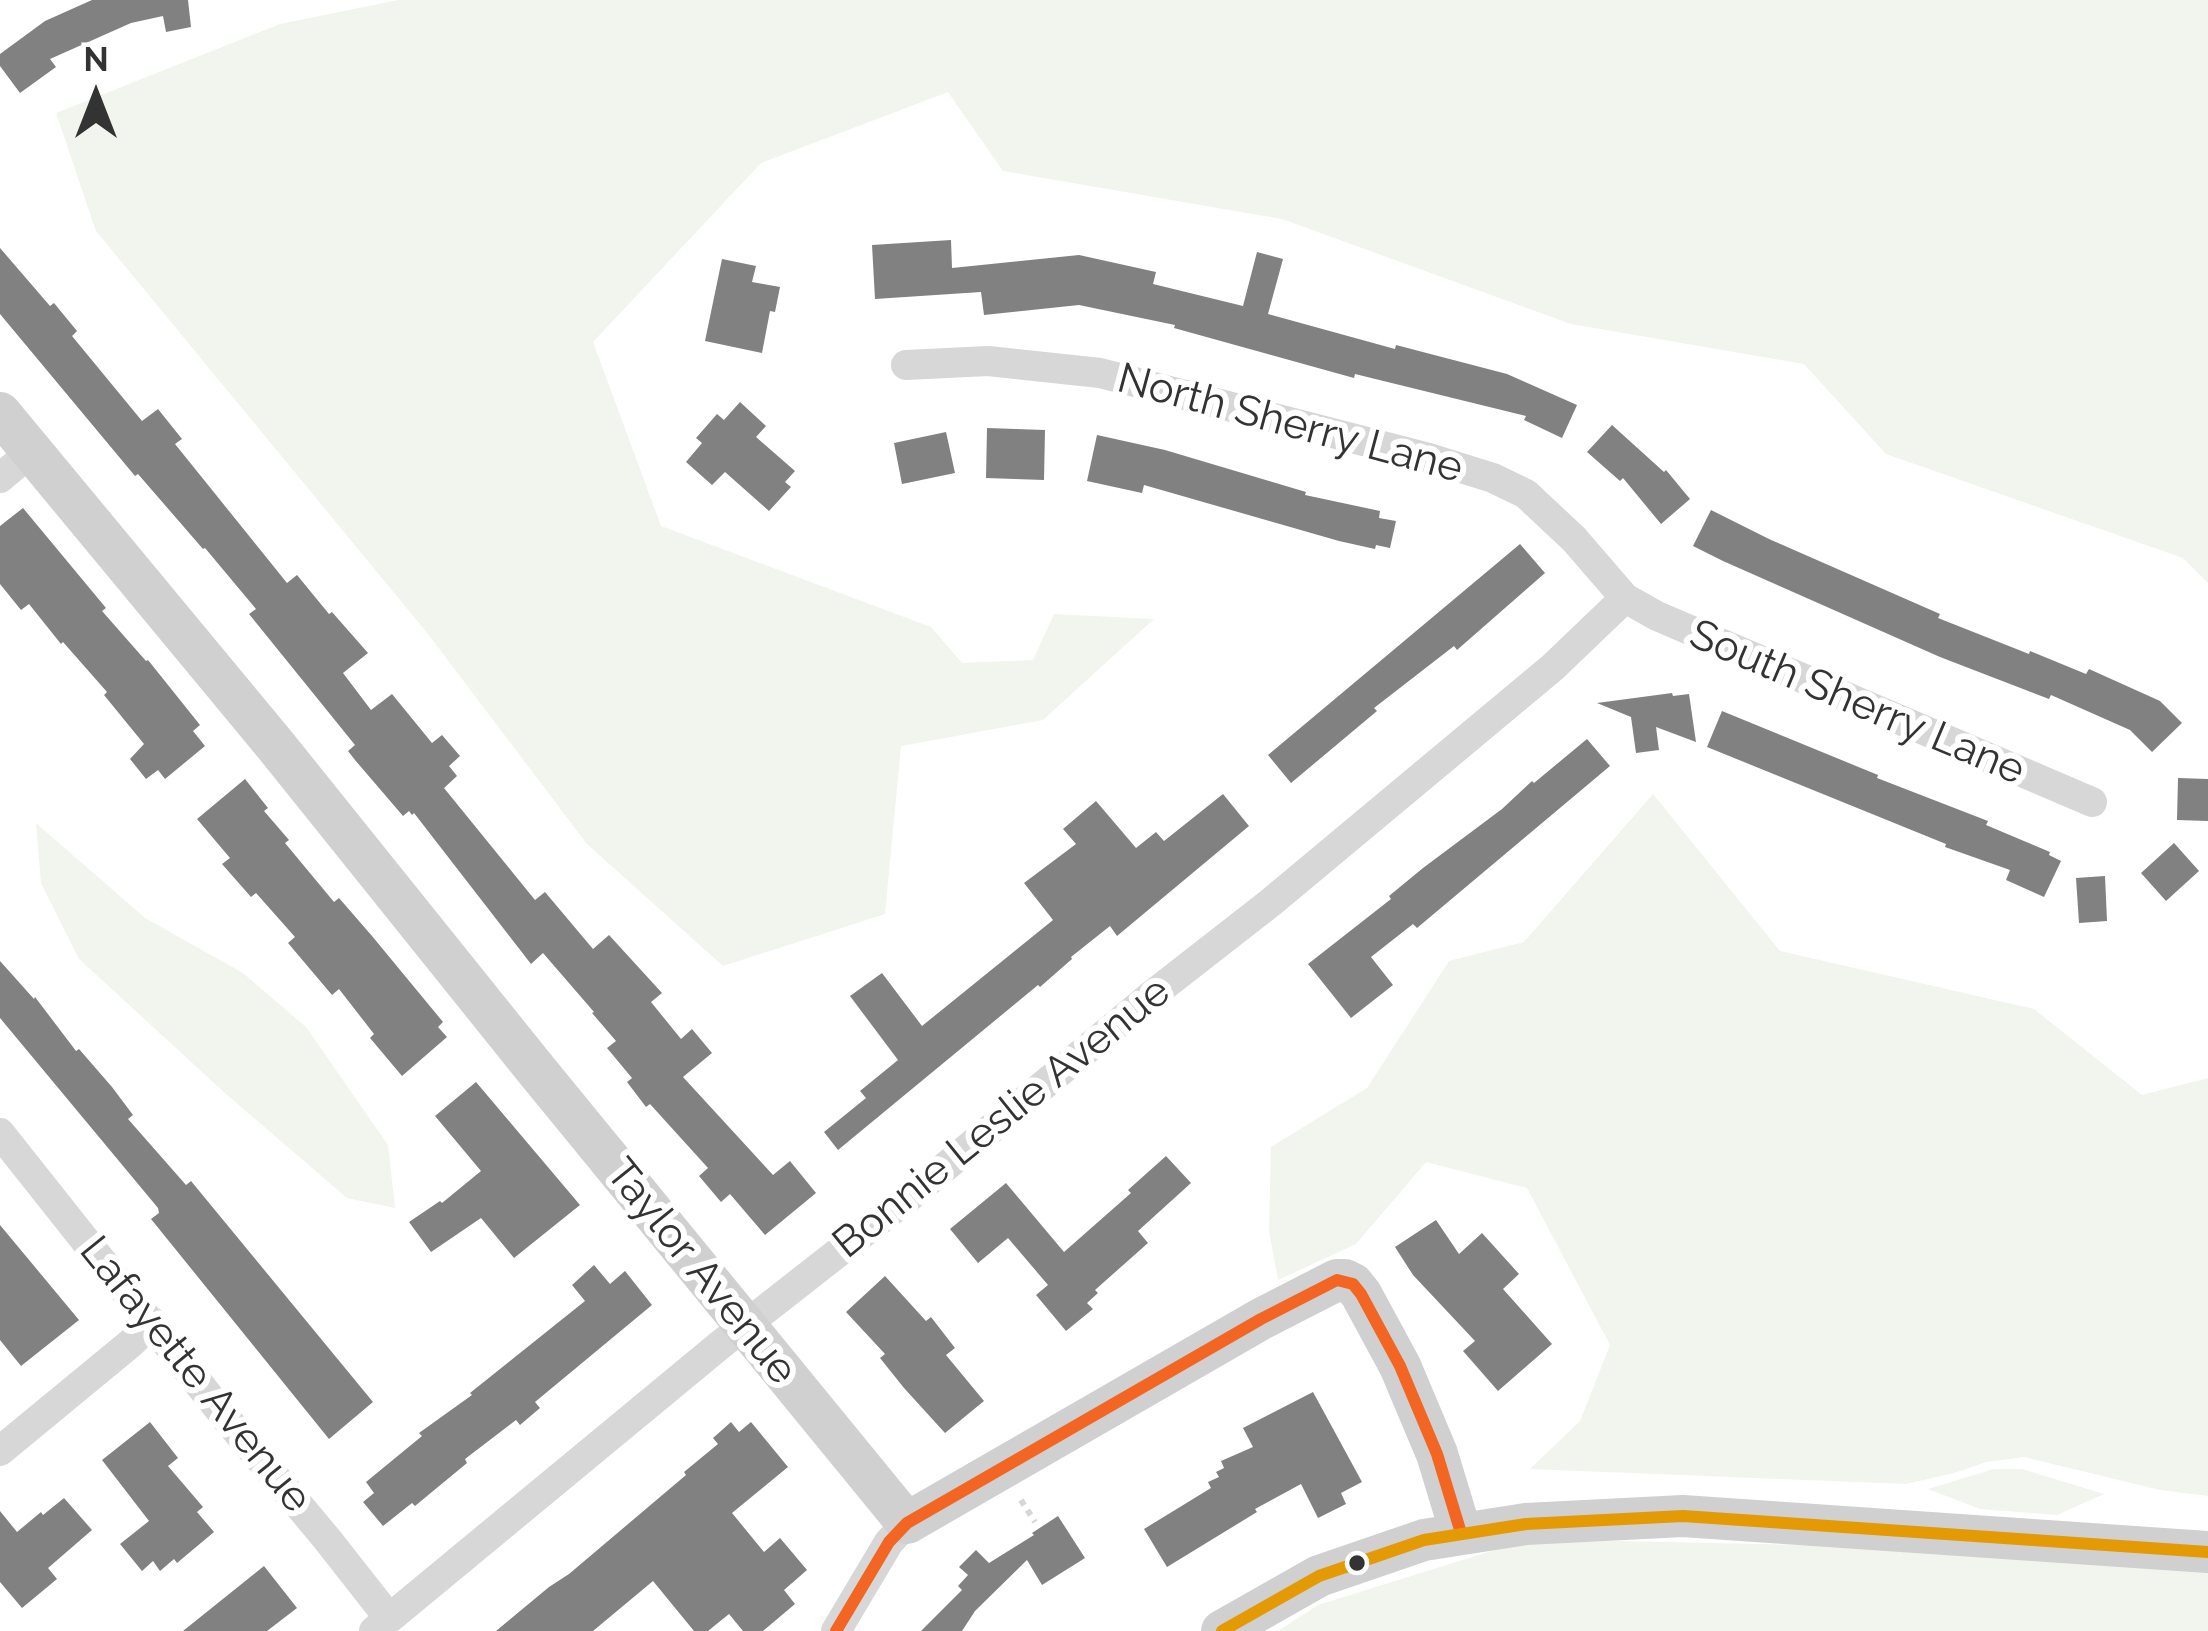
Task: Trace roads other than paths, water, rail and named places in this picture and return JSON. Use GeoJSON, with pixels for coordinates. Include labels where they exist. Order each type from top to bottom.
{"type":"FeatureCollection","features":[{"type":"Feature","properties":{"kind":"street","name":"North Sherry Lane"},"geometry":{"type":"LineString","coordinates":[[906,365],[988,361],[1100,373],[1493,478],[1526,494],[1574,539],[1625,598]]}},
{"type":"Feature","properties":{"kind":"street","name":"Taylor Avenue"},"geometry":{"type":"LineString","coordinates":[[0,413],[16,465],[277,746],[907,1523]]}},
{"type":"Feature","properties":{"kind":"street","name":"South Sherry Lane"},"geometry":{"type":"LineString","coordinates":[[1625,598],[1676,626],[2092,802]]}},
{"type":"Feature","properties":{"kind":"street","name":"Bonnie Leslie Avenue"},"geometry":{"type":"LineString","coordinates":[[381,1624],[1270,903],[1553,667],[1625,598]]}},
{"type":"Feature","properties":{"kind":"street","name":"Lafayette Avenue"},"geometry":{"type":"LineString","coordinates":[[0,1133],[327,1539],[381,1624]]}},
{"type":"Feature","properties":{"kind":"street"},"geometry":{"type":"LineString","coordinates":[[836,1631],[889,1542],[907,1523],[1336,1280],[1353,1284],[1361,1294],[1400,1366],[1437,1454],[1461,1533]]}},
{"type":"Feature","properties":{"kind":"street"},"geometry":{"type":"LineString","coordinates":[[2,1446],[152,1322]]}},
{"type":"Feature","properties":{"kind":"street"},"geometry":{"type":"LineString","coordinates":[[1222,1631],[1319,1576],[1424,1540],[1526,1523],[1683,1516],[2208,1552]]}}]}
